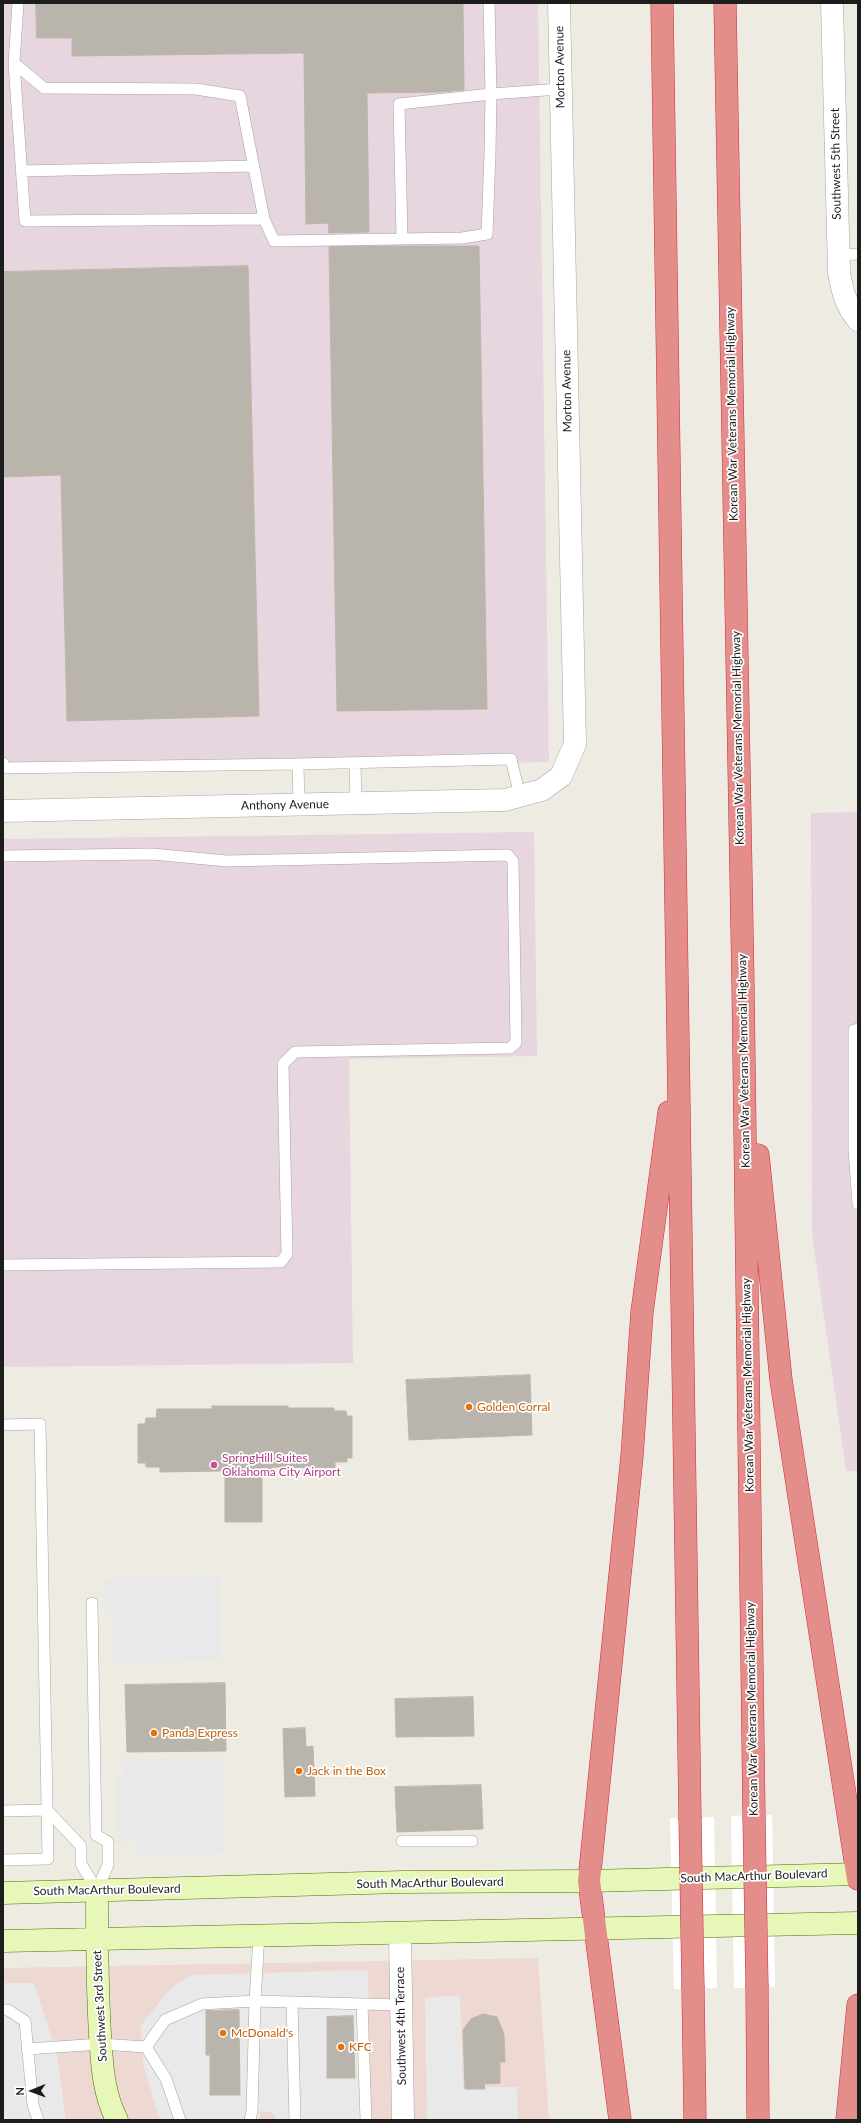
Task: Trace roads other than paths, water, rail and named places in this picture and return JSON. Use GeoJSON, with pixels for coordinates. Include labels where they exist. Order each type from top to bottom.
{"type":"FeatureCollection","features":[{"type":"Feature","properties":{"kind":"highway"},"geometry":{"type":"LineString","coordinates":[[662,3],[695,2120]]}},
{"type":"Feature","properties":{"kind":"highway","name":"Korean War Veterans Memorial Highway"},"geometry":{"type":"LineString","coordinates":[[725,3],[743,984],[758,2120]]}},
{"type":"Feature","properties":{"kind":"highway"},"geometry":{"type":"LineString","coordinates":[[743,984],[774,1330],[858,1876]]}},
{"type":"Feature","properties":{"kind":"highway"},"geometry":{"type":"LineString","coordinates":[[620,2120],[589,1881],[632,1456],[642,1312],[679,1044]]}},
{"type":"Feature","properties":{"kind":"highway"},"geometry":{"type":"LineString","coordinates":[[847,2120],[858,2005]]}},
{"type":"Feature","properties":{"kind":"main road","name":"South MacArthur Boulevard"},"geometry":{"type":"LineString","coordinates":[[3,1893],[403,1882],[589,1881],[858,1876]]}},
{"type":"Feature","properties":{"kind":"main road","name":"Southwest 3rd Street"},"geometry":{"type":"LineString","coordinates":[[96,1890],[102,2064],[109,2104],[117,2120]]}},
{"type":"Feature","properties":{"kind":"main road"},"geometry":{"type":"LineString","coordinates":[[3,1941],[858,1923]]}},
{"type":"Feature","properties":{"kind":"street","name":"Morton Avenue"},"geometry":{"type":"LineString","coordinates":[[559,3],[575,744],[561,776]]}},
{"type":"Feature","properties":{"kind":"street","name":"Southwest 5th Street"},"geometry":{"type":"LineString","coordinates":[[832,3],[848,254],[839,272],[844,297],[852,313],[858,320]]}},
{"type":"Feature","properties":{"kind":"street","name":"Anthony Avenue"},"geometry":{"type":"LineString","coordinates":[[3,811],[505,800],[542,790],[561,776]]}},
{"type":"Feature","properties":{"kind":"street","name":"Southwest 4th Terrace"},"geometry":{"type":"LineString","coordinates":[[400,1933],[403,2120]]}},
{"type":"Feature","properties":{"kind":"lane"},"geometry":{"type":"LineString","coordinates":[[18,3],[14,63],[25,221],[264,219]]}},
{"type":"Feature","properties":{"kind":"lane"},"geometry":{"type":"LineString","coordinates":[[14,63],[44,88],[196,89],[240,96],[264,219],[274,241],[462,238],[486,234],[491,94],[489,3]]}},
{"type":"Feature","properties":{"kind":"lane"},"geometry":{"type":"LineString","coordinates":[[402,239],[399,104],[491,94],[560,89]]}},
{"type":"Feature","properties":{"kind":"lane"},"geometry":{"type":"LineString","coordinates":[[21,171],[253,166]]}},
{"type":"Feature","properties":{"kind":"lane"},"geometry":{"type":"LineString","coordinates":[[3,768],[298,764],[511,759],[520,796]]}},
{"type":"Feature","properties":{"kind":"lane"},"geometry":{"type":"LineString","coordinates":[[3,763],[3,775]]}},
{"type":"Feature","properties":{"kind":"lane"},"geometry":{"type":"LineString","coordinates":[[354,763],[356,803]]}},
{"type":"Feature","properties":{"kind":"lane"},"geometry":{"type":"LineString","coordinates":[[298,764],[299,804]]}},
{"type":"Feature","properties":{"kind":"lane"},"geometry":{"type":"LineString","coordinates":[[3,856],[152,854],[227,861],[508,855],[513,861],[516,1043],[510,1048],[295,1052],[283,1064],[287,1254],[281,1262],[3,1265]]}},
{"type":"Feature","properties":{"kind":"lane"},"geometry":{"type":"LineString","coordinates":[[858,1029],[854,1030],[854,1150],[858,1204]]}},
{"type":"Feature","properties":{"kind":"lane"},"geometry":{"type":"LineString","coordinates":[[3,1425],[40,1424],[48,1858],[3,1860]]}},
{"type":"Feature","properties":{"kind":"lane"},"geometry":{"type":"LineString","coordinates":[[92,1603],[96,1835]]}},
{"type":"Feature","properties":{"kind":"lane"},"geometry":{"type":"LineString","coordinates":[[3,1811],[47,1810],[81,1846],[81,1864],[96,1890]]}},
{"type":"Feature","properties":{"kind":"lane"},"geometry":{"type":"LineString","coordinates":[[81,1846],[96,1835]]}},
{"type":"Feature","properties":{"kind":"lane"},"geometry":{"type":"LineString","coordinates":[[96,1835],[108,1842],[108,1865],[96,1890]]}},
{"type":"Feature","properties":{"kind":"lane"},"geometry":{"type":"LineString","coordinates":[[402,1841],[472,1841]]}},
{"type":"Feature","properties":{"kind":"lane"},"geometry":{"type":"LineString","coordinates":[[250,2120],[252,2111],[255,2001],[259,1936]]}},
{"type":"Feature","properties":{"kind":"lane"},"geometry":{"type":"LineString","coordinates":[[146,2047],[165,2020],[202,2004],[255,2001],[401,2005]]}},
{"type":"Feature","properties":{"kind":"lane"},"geometry":{"type":"LineString","coordinates":[[292,2002],[295,2120]]}},
{"type":"Feature","properties":{"kind":"lane"},"geometry":{"type":"LineString","coordinates":[[362,2004],[366,2120]]}},
{"type":"Feature","properties":{"kind":"lane"},"geometry":{"type":"LineString","coordinates":[[3,2010],[8,2010],[25,2021],[33,2105],[38,2120]]}},
{"type":"Feature","properties":{"kind":"lane"},"geometry":{"type":"LineString","coordinates":[[27,2049],[101,2044],[146,2047]]}},
{"type":"Feature","properties":{"kind":"lane"},"geometry":{"type":"LineString","coordinates":[[146,2047],[166,2080],[180,2120]]}},
{"type":"Feature","properties":{"kind":"place","name":"Golden Corral"},"geometry":{"type":"Point","coordinates":[469,1407]}},
{"type":"Feature","properties":{"kind":"place","name":"SpringHill Suites Oklahoma City Airport"},"geometry":{"type":"Point","coordinates":[214,1465]}},
{"type":"Feature","properties":{"kind":"place","name":"Panda Express"},"geometry":{"type":"Point","coordinates":[154,1733]}},
{"type":"Feature","properties":{"kind":"place","name":"Jack in the Box"},"geometry":{"type":"Point","coordinates":[299,1771]}},
{"type":"Feature","properties":{"kind":"place","name":"McDonald's"},"geometry":{"type":"Point","coordinates":[223,2033]}},
{"type":"Feature","properties":{"kind":"place","name":"KFC"},"geometry":{"type":"Point","coordinates":[341,2047]}}]}
